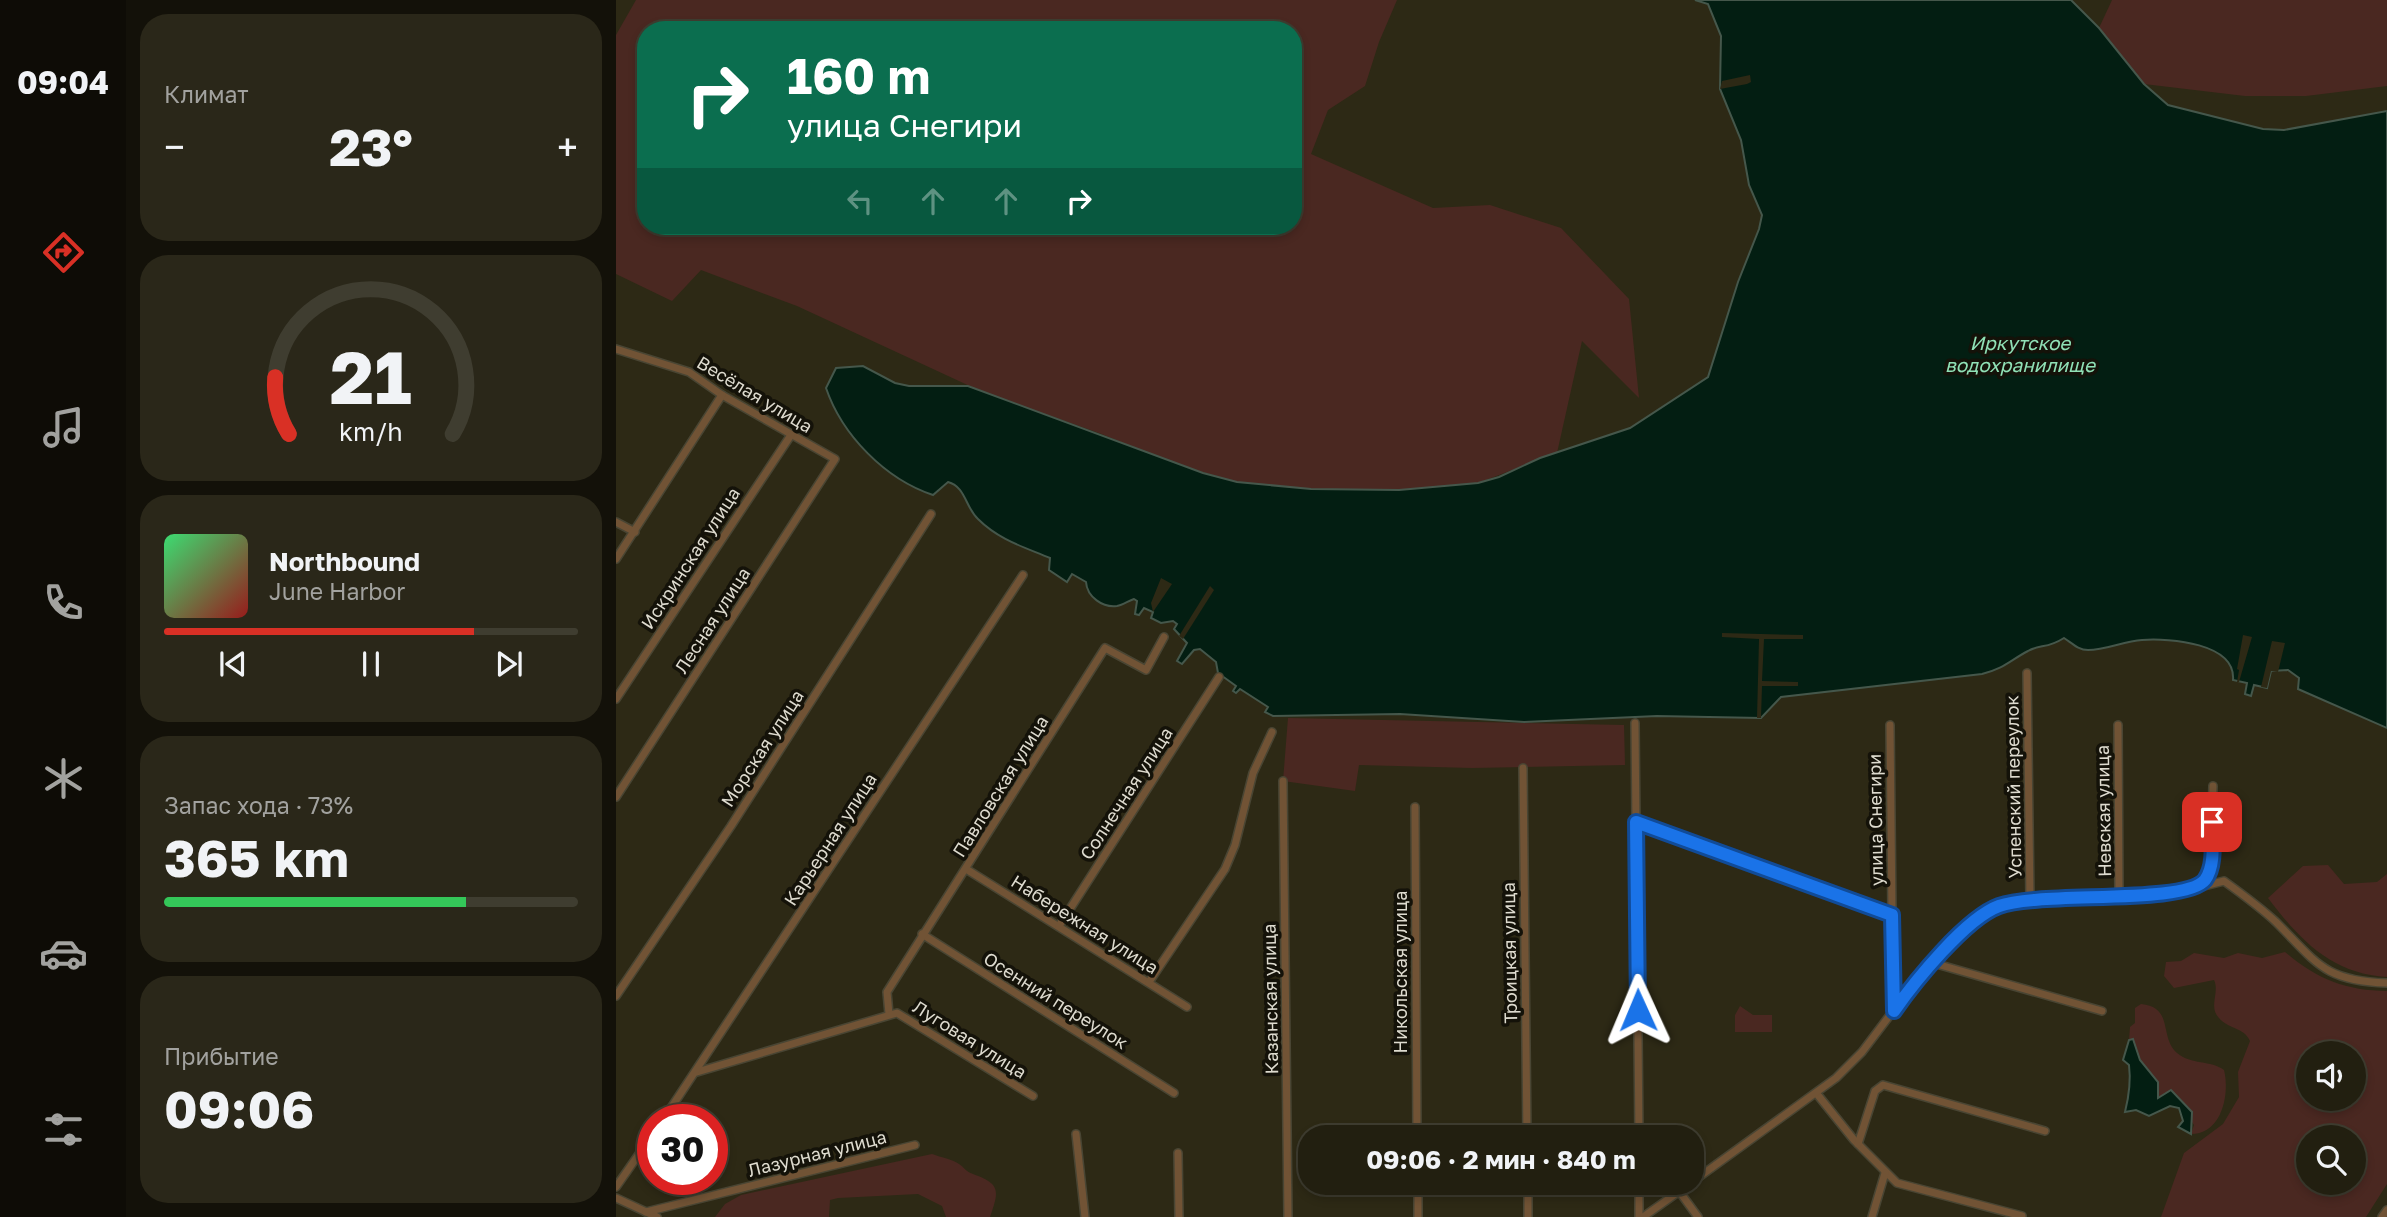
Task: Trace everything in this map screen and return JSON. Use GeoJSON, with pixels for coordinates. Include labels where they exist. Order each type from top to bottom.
{"type":"FeatureCollection","features":[{"type":"Feature","properties":{"kind":"street","name":"Весёлая улица"},"geometry":{"type":"LineString","coordinates":[[616,349],[689,372],[722,395],[835,459]]}},
{"type":"Feature","properties":{"kind":"street"},"geometry":{"type":"LineString","coordinates":[[616,559],[722,395]]}},
{"type":"Feature","properties":{"kind":"street","name":"Искринская улица"},"geometry":{"type":"LineString","coordinates":[[616,699],[791,435]]}},
{"type":"Feature","properties":{"kind":"street","name":"Лесная улица"},"geometry":{"type":"LineString","coordinates":[[616,797],[835,459]]}},
{"type":"Feature","properties":{"kind":"street","name":"Морская улица"},"geometry":{"type":"LineString","coordinates":[[616,996],[731,826],[931,514]]}},
{"type":"Feature","properties":{"kind":"street"},"geometry":{"type":"LineString","coordinates":[[616,522],[635,532]]}},
{"type":"Feature","properties":{"kind":"street","name":"Карьерная улица"},"geometry":{"type":"LineString","coordinates":[[674,1104],[1023,575]]}},
{"type":"Feature","properties":{"kind":"street","name":"Павловская улица"},"geometry":{"type":"LineString","coordinates":[[889,1014],[887,992],[1105,648],[1146,670],[1164,637]]}},
{"type":"Feature","properties":{"kind":"street","name":"Успенский переулок"},"geometry":{"type":"LineString","coordinates":[[2027,673],[2030,900]]}},
{"type":"Feature","properties":{"kind":"street","name":"Солнечная улица"},"geometry":{"type":"LineString","coordinates":[[1059,926],[1219,677]]}},
{"type":"Feature","properties":{"kind":"street"},"geometry":{"type":"LineString","coordinates":[[1635,723],[1639,1125]]}},
{"type":"Feature","properties":{"kind":"street","name":"улица Снегири"},"geometry":{"type":"LineString","coordinates":[[1890,725],[1894,1011]]}},
{"type":"Feature","properties":{"kind":"street","name":"Невская улица"},"geometry":{"type":"LineString","coordinates":[[2118,725],[2119,897]]}},
{"type":"Feature","properties":{"kind":"street"},"geometry":{"type":"LineString","coordinates":[[1149,982],[1224,869],[1235,845],[1253,774],[1272,732]]}},
{"type":"Feature","properties":{"kind":"street","name":"Троицкая улица"},"geometry":{"type":"LineString","coordinates":[[1523,768],[1527,1125]]}},
{"type":"Feature","properties":{"kind":"street","name":"Казанская улица"},"geometry":{"type":"LineString","coordinates":[[1283,781],[1288,1217]]}},
{"type":"Feature","properties":{"kind":"street"},"geometry":{"type":"LineString","coordinates":[[2196,888],[2206,878],[2210,868],[2213,786]]}},
{"type":"Feature","properties":{"kind":"street","name":"Никольская улица"},"geometry":{"type":"LineString","coordinates":[[1415,807],[1417,1125]]}},
{"type":"Feature","properties":{"kind":"street","name":"улица Снегири"},"geometry":{"type":"LineString","coordinates":[[1636,822],[1892,915]]}},
{"type":"Feature","properties":{"kind":"street","name":"Набережная улица"},"geometry":{"type":"LineString","coordinates":[[966,869],[1187,1007]]}},
{"type":"Feature","properties":{"kind":"street"},"geometry":{"type":"LineString","coordinates":[[1704,1173],[1817,1094],[1862,1052],[1933,963],[1984,913],[2012,902],[2119,897],[2196,888],[2224,881],[2277,923],[2318,965],[2348,979],[2387,983]]}},
{"type":"Feature","properties":{"kind":"street","name":"Осенний переулок"},"geometry":{"type":"LineString","coordinates":[[922,934],[1174,1093]]}},
{"type":"Feature","properties":{"kind":"street"},"geometry":{"type":"LineString","coordinates":[[1933,963],[2102,1011]]}},
{"type":"Feature","properties":{"kind":"street"},"geometry":{"type":"LineString","coordinates":[[696,1072],[889,1014]]}},
{"type":"Feature","properties":{"kind":"street","name":"Луговая улица"},"geometry":{"type":"LineString","coordinates":[[889,1014],[905,1015],[1033,1096]]}},
{"type":"Feature","properties":{"kind":"street"},"geometry":{"type":"LineString","coordinates":[[1858,1144],[1875,1091],[1883,1085],[2045,1131]]}},
{"type":"Feature","properties":{"kind":"street"},"geometry":{"type":"LineString","coordinates":[[1817,1094],[1858,1144],[1897,1183],[2022,1216]]}},
{"type":"Feature","properties":{"kind":"street"},"geometry":{"type":"LineString","coordinates":[[1076,1134],[1085,1217]]}},
{"type":"Feature","properties":{"kind":"street","name":"Лазурная улица"},"geometry":{"type":"LineString","coordinates":[[646,1212],[915,1145]]}},
{"type":"Feature","properties":{"kind":"street"},"geometry":{"type":"LineString","coordinates":[[1178,1153],[1179,1217]]}},
{"type":"Feature","properties":{"kind":"street"},"geometry":{"type":"LineString","coordinates":[[616,1187],[637,1157]]}},
{"type":"Feature","properties":{"kind":"street"},"geometry":{"type":"LineString","coordinates":[[1872,1217],[1885,1173]]}},
{"type":"Feature","properties":{"kind":"street"},"geometry":{"type":"LineString","coordinates":[[1418,1195],[1418,1217]]}},
{"type":"Feature","properties":{"kind":"street"},"geometry":{"type":"LineString","coordinates":[[1528,1195],[1528,1217]]}},
{"type":"Feature","properties":{"kind":"street"},"geometry":{"type":"LineString","coordinates":[[1640,1195],[1641,1217]]}},
{"type":"Feature","properties":{"kind":"street"},"geometry":{"type":"LineString","coordinates":[[1641,1217],[1673,1195]]}},
{"type":"Feature","properties":{"kind":"street"},"geometry":{"type":"LineString","coordinates":[[1682,1195],[1698,1217]]}},
{"type":"Feature","properties":{"kind":"street"},"geometry":{"type":"LineString","coordinates":[[616,1198],[657,1217]]}},
{"type":"Feature","properties":{"kind":"street"},"geometry":{"type":"LineString","coordinates":[[2382,1217],[2387,1209]]}},
{"type":"Feature","properties":{"kind":"shaded area"},"geometry":{"type":"Polygon","coordinates":[[[636,0],[1397,0],[1379,42],[1365,86],[1328,110],[1311,154],[1433,208],[1490,205],[1561,228],[1629,299],[1639,398],[1582,341],[1557,453],[1478,483],[1399,490],[1311,489],[1237,482],[1175,464],[1099,433],[987,394],[797,306],[701,270],[672,301],[616,274],[616,35],[636,0]]]}},
{"type":"Feature","properties":{"kind":"shaded area"},"geometry":{"type":"Polygon","coordinates":[[[2112,0],[2387,0],[2387,86],[2306,96],[2245,96],[2144,84],[2099,28],[2112,0]]]}},
{"type":"Feature","properties":{"kind":"shaded area"},"geometry":{"type":"Polygon","coordinates":[[[1288,718],[1624,725],[1625,765],[1472,768],[1359,765],[1355,791],[1283,781],[1288,718]]]}},
{"type":"Feature","properties":{"kind":"shaded area"},"geometry":{"type":"Polygon","coordinates":[[[2328,865],[2344,884],[2377,882],[2387,874],[2387,977],[2349,969],[2318,952],[2268,898],[2303,866],[2328,865]]]}},
{"type":"Feature","properties":{"kind":"shaded area"},"geometry":{"type":"Polygon","coordinates":[[[2285,952],[2308,969],[2333,982],[2359,989],[2387,991],[2387,1184],[2366,1217],[2161,1217],[2184,1153],[2223,1124],[2239,1097],[2238,1072],[2250,1041],[2244,1033],[2223,1022],[2216,1014],[2214,980],[2174,988],[2164,976],[2166,962],[2181,961],[2194,953],[2224,958],[2238,953],[2262,958],[2285,952]]]}},
{"type":"Feature","properties":{"kind":"shaded area"},"geometry":{"type":"Polygon","coordinates":[[[2141,1004],[2158,1011],[2168,1039],[2177,1053],[2224,1070],[2226,1090],[2221,1111],[2217,1120],[2202,1132],[2191,1134],[2194,1125],[2171,1090],[2157,1099],[2158,1082],[2140,1060],[2132,1039],[2129,1040],[2130,1027],[2135,1023],[2135,1008],[2141,1004]]]}},
{"type":"Feature","properties":{"kind":"shaded area"},"geometry":{"type":"Polygon","coordinates":[[[1740,1006],[1753,1015],[1772,1015],[1772,1032],[1735,1032],[1735,1015],[1740,1006]]]}},
{"type":"Feature","properties":{"kind":"shaded area"},"geometry":{"type":"Polygon","coordinates":[[[932,1154],[956,1162],[993,1185],[996,1195],[990,1217],[946,1217],[942,1206],[918,1194],[830,1200],[829,1217],[715,1217],[725,1204],[741,1195],[932,1154]]]}},
{"type":"Feature","properties":{"kind":"water","name":"Иркутское водохранилище"},"geometry":{"type":"Polygon","coordinates":[[[1695,0],[2071,0],[2099,28],[2144,84],[2168,105],[2263,129],[2284,130],[2387,111],[2387,728],[2298,689],[2299,678],[2288,670],[2271,671],[2267,688],[2254,685],[2251,696],[2245,694],[2247,683],[2233,680],[2231,668],[2224,658],[2199,645],[2168,640],[2142,640],[2084,650],[2064,638],[2032,649],[2002,667],[1982,674],[1781,697],[1761,718],[1657,716],[1524,722],[1400,714],[1273,716],[1265,712],[1268,707],[1240,689],[1236,693],[1233,691],[1236,686],[1218,673],[1216,662],[1200,649],[1194,650],[1182,664],[1177,661],[1187,643],[1174,629],[1177,624],[1173,621],[1161,623],[1151,618],[1153,612],[1144,608],[1139,615],[1135,614],[1137,601],[1134,599],[1117,606],[1101,603],[1089,592],[1086,582],[1072,574],[1067,582],[1049,570],[1050,558],[1012,542],[986,526],[954,485],[948,482],[933,495],[915,488],[882,467],[854,438],[833,405],[826,388],[836,368],[863,366],[895,383],[909,386],[968,386],[1203,473],[1237,482],[1311,489],[1399,490],[1478,483],[1499,477],[1540,458],[1630,428],[1708,377],[1762,215],[1749,185],[1741,140],[1720,89],[1721,36],[1708,4],[1695,0]]]}},
{"type":"Feature","properties":{"kind":"water"},"geometry":{"type":"Polygon","coordinates":[[[2133,1039],[2140,1060],[2158,1082],[2158,1098],[2171,1090],[2192,1112],[2191,1134],[2178,1127],[2183,1121],[2179,1108],[2170,1106],[2149,1116],[2136,1110],[2125,1112],[2130,1071],[2129,1065],[2123,1060],[2129,1040],[2133,1039]]]}},
{"type":"Feature","properties":{"kind":"pier"},"geometry":{"type":"Polygon","coordinates":[[[1750,75],[1751,82],[1747,84],[1720,89],[1722,81],[1750,75]]]}},
{"type":"Feature","properties":{"kind":"pier"},"geometry":{"type":"Polygon","coordinates":[[[1161,578],[1172,584],[1153,612],[1151,603],[1161,578]]]}},
{"type":"Feature","properties":{"kind":"pier"},"geometry":{"type":"Polygon","coordinates":[[[1210,586],[1214,590],[1183,639],[1179,636],[1210,586]]]}},
{"type":"Feature","properties":{"kind":"pier"},"geometry":{"type":"Polygon","coordinates":[[[1722,633],[1803,635],[1803,639],[1764,639],[1762,681],[1798,682],[1798,686],[1762,686],[1761,718],[1757,718],[1759,639],[1722,637],[1722,633]]]}},
{"type":"Feature","properties":{"kind":"pier"},"geometry":{"type":"Polygon","coordinates":[[[2243,635],[2252,637],[2237,682],[2237,669],[2243,635]]]}},
{"type":"Feature","properties":{"kind":"pier"},"geometry":{"type":"Polygon","coordinates":[[[2272,641],[2285,643],[2278,672],[2271,671],[2267,688],[2261,687],[2272,641]]]}},
{"type":"Feature","properties":{"kind":"route"},"geometry":{"type":"LineString","coordinates":[[1638,1010],[1636,822],[1892,915],[1894,1011],[1912,986],[1970,925],[1984,913],[1997,907],[2030,900],[2119,897],[2196,888],[2206,878],[2210,868],[2212,822]]}}]}
